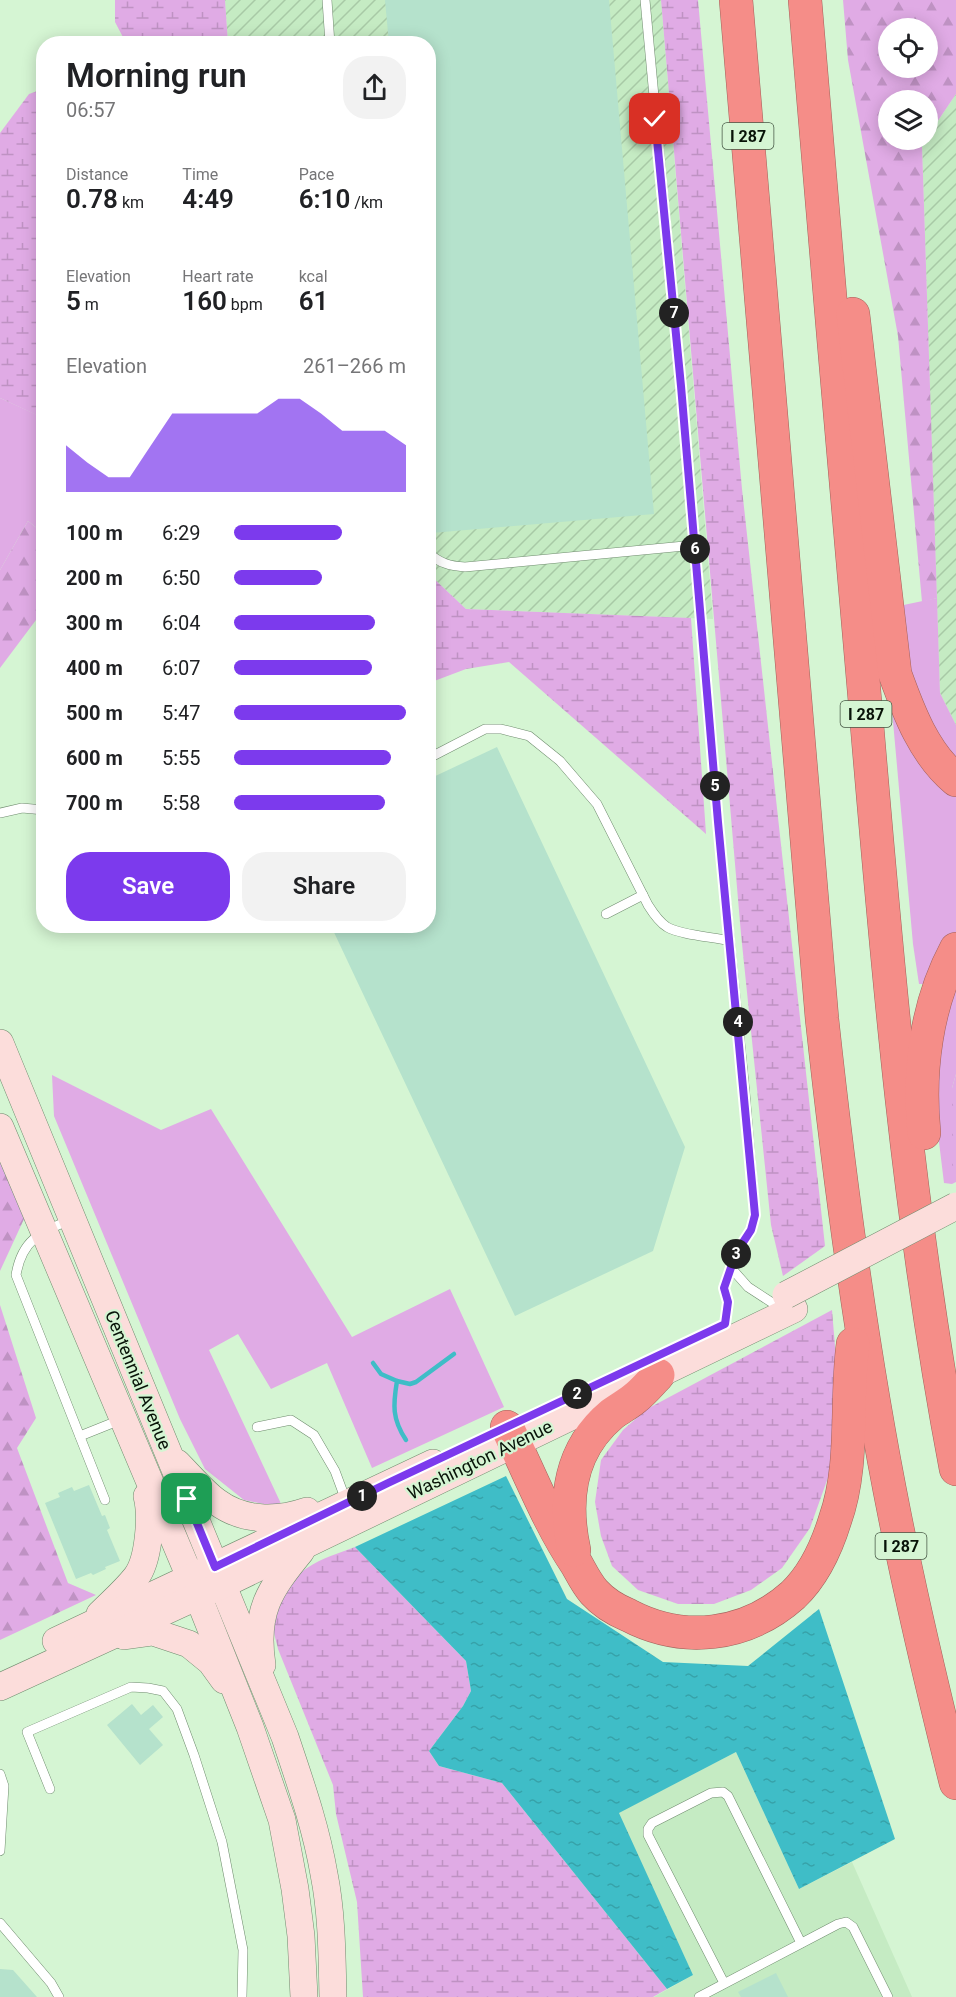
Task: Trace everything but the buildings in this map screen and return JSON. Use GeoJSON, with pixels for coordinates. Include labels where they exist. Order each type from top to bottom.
{"type":"FeatureCollection","features":[{"type":"Feature","properties":{"kind":"highway","name":"I 287"},"geometry":{"type":"LineString","coordinates":[[736,0],[822,1019],[838,1162],[858,1306],[894,1515],[956,1783]]}},
{"type":"Feature","properties":{"kind":"highway","name":"I 287"},"geometry":{"type":"LineString","coordinates":[[805,0],[879,873],[905,1139],[942,1398],[956,1469]]}},
{"type":"Feature","properties":{"kind":"highway"},"geometry":{"type":"LineString","coordinates":[[819,169],[840,202],[895,675],[909,714],[926,746],[949,775],[956,780]]}},
{"type":"Feature","properties":{"kind":"highway"},"geometry":{"type":"LineString","coordinates":[[921,1259],[930,1196],[923,1119],[925,1046],[935,994],[956,949]]}},
{"type":"Feature","properties":{"kind":"highway"},"geometry":{"type":"LineString","coordinates":[[511,1436],[559,1539],[595,1593],[618,1610],[658,1628],[687,1634],[716,1632],[747,1623],[768,1612],[793,1594],[812,1570],[836,1519],[847,1463],[849,1371],[858,1306]]}},
{"type":"Feature","properties":{"kind":"highway"},"geometry":{"type":"LineString","coordinates":[[578,1567],[569,1530],[568,1510],[573,1470],[581,1452],[594,1433],[612,1415],[636,1398],[658,1375]]}},
{"type":"Feature","properties":{"kind":"main road","name":"Centennial Avenue"},"geometry":{"type":"LineString","coordinates":[[0,1043],[285,1737],[307,1805],[324,1874],[332,1945],[333,1997]]}},
{"type":"Feature","properties":{"kind":"main road","name":"Centennial Avenue"},"geometry":{"type":"LineString","coordinates":[[0,1126],[194,1588],[241,1704],[282,1820],[301,1936],[304,1997]]}},
{"type":"Feature","properties":{"kind":"main road","name":"Washington Avenue"},"geometry":{"type":"LineString","coordinates":[[0,1666],[98,1631],[194,1588],[388,1483],[511,1436],[658,1375],[783,1302],[956,1206]]}},
{"type":"Feature","properties":{"kind":"main road","name":"Washington Avenue"},"geometry":{"type":"LineString","coordinates":[[219,1576],[306,1544],[725,1324],[783,1302],[956,1226]]}},
{"type":"Feature","properties":{"kind":"main road"},"geometry":{"type":"LineString","coordinates":[[98,1631],[138,1575],[147,1544],[150,1513],[134,1448]]}},
{"type":"Feature","properties":{"kind":"main road"},"geometry":{"type":"LineString","coordinates":[[169,1455],[218,1503],[234,1511],[258,1518],[288,1517],[388,1483]]}},
{"type":"Feature","properties":{"kind":"main road"},"geometry":{"type":"LineString","coordinates":[[266,1690],[258,1641],[263,1610],[276,1581],[306,1544]]}},
{"type":"Feature","properties":{"kind":"main road","name":"Washington Avenue"},"geometry":{"type":"LineString","coordinates":[[0,1687],[98,1631]]}},
{"type":"Feature","properties":{"kind":"main road"},"geometry":{"type":"LineString","coordinates":[[98,1631],[153,1632],[189,1644],[211,1662],[241,1704]]}},
{"type":"Feature","properties":{"kind":"main road"},"geometry":{"type":"LineString","coordinates":[[291,1997],[291,1946],[301,1936]]}},
{"type":"Feature","properties":{"kind":"lane"},"geometry":{"type":"LineString","coordinates":[[327,0],[329,36]]}},
{"type":"Feature","properties":{"kind":"lane"},"geometry":{"type":"LineString","coordinates":[[645,0],[755,1215],[751,1230],[736,1253],[724,1288],[728,1302],[725,1324]]}},
{"type":"Feature","properties":{"kind":"lane"},"geometry":{"type":"LineString","coordinates":[[436,560],[450,566],[465,567],[695,546]]}},
{"type":"Feature","properties":{"kind":"lane"},"geometry":{"type":"LineString","coordinates":[[436,754],[485,729],[501,729],[529,736],[560,761],[597,804],[653,914],[668,927],[730,941]]}},
{"type":"Feature","properties":{"kind":"lane"},"geometry":{"type":"LineString","coordinates":[[0,813],[22,808],[36,809]]}},
{"type":"Feature","properties":{"kind":"lane"},"geometry":{"type":"LineString","coordinates":[[606,914],[643,895]]}},
{"type":"Feature","properties":{"kind":"lane"},"geometry":{"type":"LineString","coordinates":[[72,1219],[43,1231],[25,1248],[19,1260],[16,1275],[105,1500]]}},
{"type":"Feature","properties":{"kind":"lane"},"geometry":{"type":"LineString","coordinates":[[732,1269],[748,1287],[783,1302]]}},
{"type":"Feature","properties":{"kind":"lane"},"geometry":{"type":"LineString","coordinates":[[80,1436],[122,1419]]}},
{"type":"Feature","properties":{"kind":"lane"},"geometry":{"type":"LineString","coordinates":[[257,1428],[291,1420],[314,1435],[335,1472],[345,1498]]}},
{"type":"Feature","properties":{"kind":"lane"},"geometry":{"type":"LineString","coordinates":[[50,1789],[27,1732],[131,1687],[163,1691],[177,1709],[222,1842],[243,1950],[242,1997]]}},
{"type":"Feature","properties":{"kind":"lane"},"geometry":{"type":"LineString","coordinates":[[0,1774],[4,1786],[0,1851]]}},
{"type":"Feature","properties":{"kind":"lane"},"geometry":{"type":"LineString","coordinates":[[724,1983],[648,1835],[648,1829],[652,1823],[711,1793],[723,1792],[728,1796],[801,1943]]}},
{"type":"Feature","properties":{"kind":"lane"},"geometry":{"type":"LineString","coordinates":[[699,1997],[838,1924],[846,1922],[853,1927],[888,1997]]}},
{"type":"Feature","properties":{"kind":"lane"},"geometry":{"type":"LineString","coordinates":[[0,1923],[51,1983],[58,1997]]}},
{"type":"Feature","properties":{"kind":"shaded area"},"geometry":{"type":"Polygon","coordinates":[[[225,0],[661,0],[713,619],[466,609],[436,581],[436,36],[228,36],[225,0]]]}},
{"type":"Feature","properties":{"kind":"shaded area"},"geometry":{"type":"Polygon","coordinates":[[[956,94],[956,725],[940,693],[922,150],[938,150],[938,121],[956,94]]]}},
{"type":"Feature","properties":{"kind":"shaded area"},"geometry":{"type":"Polygon","coordinates":[[[736,1752],[799,1889],[852,1862],[912,1997],[654,1997],[693,1975],[618,1813],[736,1752]]]}},
{"type":"Feature","properties":{"kind":"green space"},"geometry":{"type":"Polygon","coordinates":[[[115,0],[225,0],[228,36],[122,36],[115,22],[115,0]]]}},
{"type":"Feature","properties":{"kind":"green space"},"geometry":{"type":"Polygon","coordinates":[[[661,0],[698,0],[742,489],[825,1246],[783,1276],[771,1225],[741,934],[661,0]]]}},
{"type":"Feature","properties":{"kind":"green space"},"geometry":{"type":"Polygon","coordinates":[[[843,0],[956,0],[956,94],[938,121],[938,90],[878,90],[878,150],[922,150],[937,598],[922,602],[898,336],[848,60],[843,0]]]}},
{"type":"Feature","properties":{"kind":"green space"},"geometry":{"type":"Polygon","coordinates":[[[36,92],[36,415],[0,398],[0,133],[29,94],[36,92]]]}},
{"type":"Feature","properties":{"kind":"green space"},"geometry":{"type":"Polygon","coordinates":[[[0,398],[36,414],[36,527],[28,521],[0,570],[0,398]]]}},
{"type":"Feature","properties":{"kind":"green space"},"geometry":{"type":"Polygon","coordinates":[[[28,521],[36,527],[36,620],[0,668],[0,570],[28,521]]]}},
{"type":"Feature","properties":{"kind":"green space"},"geometry":{"type":"Polygon","coordinates":[[[436,581],[466,609],[691,618],[706,834],[509,662],[466,669],[436,680],[436,581]]]}},
{"type":"Feature","properties":{"kind":"green space"},"geometry":{"type":"Polygon","coordinates":[[[937,598],[940,693],[956,725],[956,766],[917,709],[894,607],[937,598]]]}},
{"type":"Feature","properties":{"kind":"green space"},"geometry":{"type":"Polygon","coordinates":[[[890,688],[956,793],[956,935],[926,984],[919,984],[913,944],[890,688]]]}},
{"type":"Feature","properties":{"kind":"green space"},"geometry":{"type":"Polygon","coordinates":[[[956,973],[956,1074],[952,1088],[952,1184],[944,1183],[933,1093],[956,973]]]}},
{"type":"Feature","properties":{"kind":"green space"},"geometry":{"type":"Polygon","coordinates":[[[956,1074],[956,1182],[952,1184],[952,1088],[956,1074]]]}},
{"type":"Feature","properties":{"kind":"green space"},"geometry":{"type":"Polygon","coordinates":[[[52,1075],[161,1130],[211,1109],[352,1337],[450,1289],[504,1407],[372,1468],[327,1363],[271,1389],[238,1334],[209,1350],[283,1508],[244,1500],[205,1469],[180,1419],[54,1116],[52,1075]]]}},
{"type":"Feature","properties":{"kind":"green space"},"geometry":{"type":"Polygon","coordinates":[[[0,1160],[24,1219],[0,1271],[0,1160]]]}},
{"type":"Feature","properties":{"kind":"green space"},"geometry":{"type":"Polygon","coordinates":[[[0,1305],[36,1418],[17,1448],[68,1583],[96,1595],[0,1640],[0,1305]]]}},
{"type":"Feature","properties":{"kind":"green space"},"geometry":{"type":"Polygon","coordinates":[[[832,1310],[839,1395],[830,1472],[810,1528],[782,1568],[751,1590],[714,1604],[678,1604],[638,1590],[612,1566],[601,1536],[595,1502],[601,1460],[623,1430],[647,1409],[832,1310]]]}},
{"type":"Feature","properties":{"kind":"green space"},"geometry":{"type":"Polygon","coordinates":[[[355,1547],[466,1661],[471,1691],[463,1706],[429,1751],[439,1766],[502,1783],[667,1989],[653,1997],[363,1997],[357,1902],[336,1814],[333,1785],[274,1635],[277,1613],[284,1595],[295,1579],[319,1561],[355,1547]]]}},
{"type":"Feature","properties":{"kind":"water"},"geometry":{"type":"Polygon","coordinates":[[[506,1476],[567,1599],[663,1662],[748,1666],[819,1609],[895,1839],[799,1889],[736,1752],[619,1813],[693,1975],[667,1989],[502,1783],[439,1766],[429,1751],[463,1706],[471,1691],[466,1661],[355,1547],[506,1476]]]}},
{"type":"Feature","properties":{"kind":"waterway"},"geometry":{"type":"LineString","coordinates":[[397,1381],[410,1384],[416,1382],[454,1354]]}},
{"type":"Feature","properties":{"kind":"waterway"},"geometry":{"type":"LineString","coordinates":[[373,1363],[381,1374],[397,1381],[395,1412],[398,1425],[406,1440]]}},
{"type":"Feature","properties":{"kind":"route"},"geometry":{"type":"LineString","coordinates":[[187,1499],[215,1567],[725,1324],[728,1302],[724,1288],[736,1253],[751,1230],[755,1215],[655,119]]}}]}
